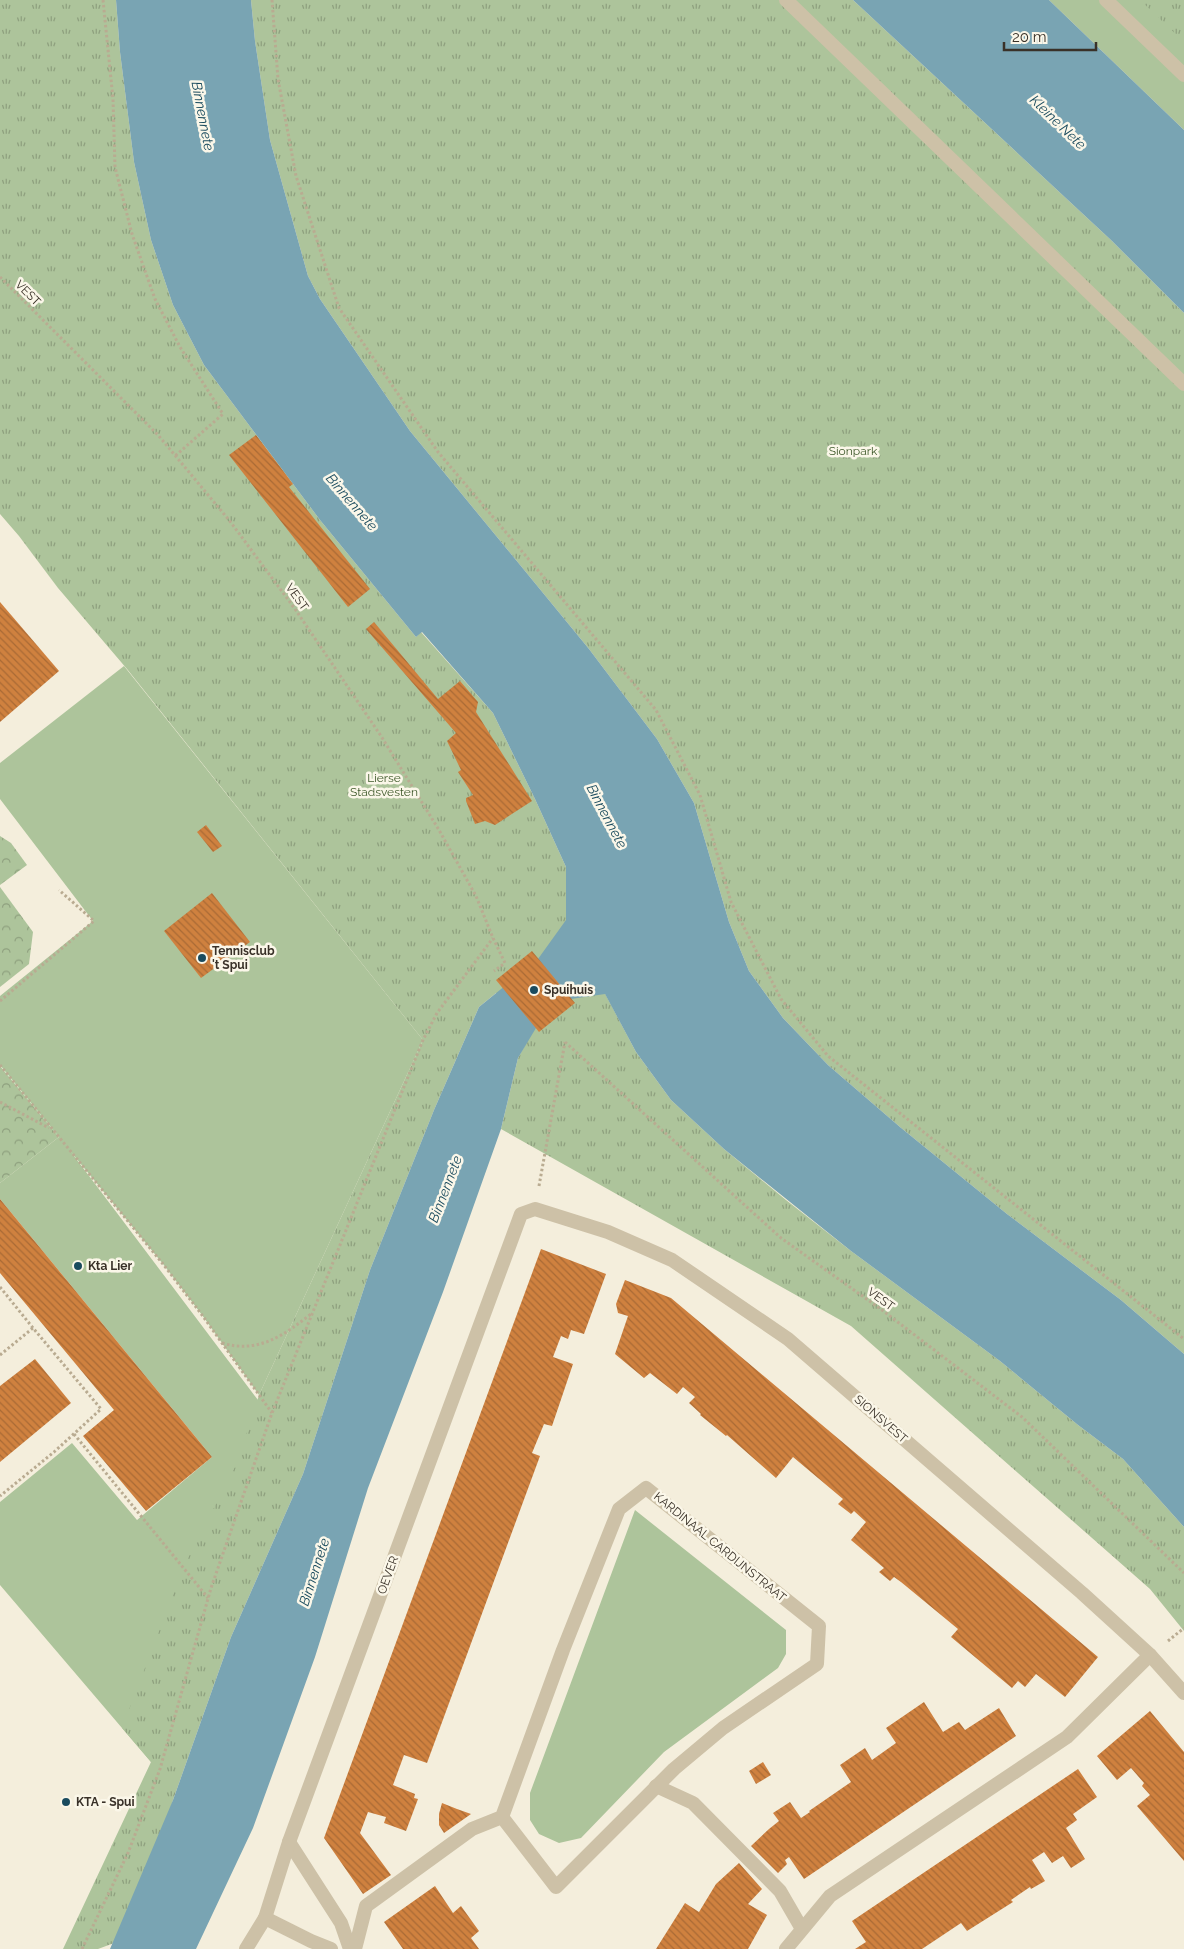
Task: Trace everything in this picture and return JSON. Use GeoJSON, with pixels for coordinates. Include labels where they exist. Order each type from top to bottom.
{"type":"FeatureCollection","features":[{"type":"Feature","properties":{"kind":"street"},"geometry":{"type":"LineString","coordinates":[[786,0],[1184,384]]}},
{"type":"Feature","properties":{"kind":"street"},"geometry":{"type":"LineString","coordinates":[[1106,0],[1184,75]]}},
{"type":"Feature","properties":{"kind":"street","name":"SIONSVEST"},"geometry":{"type":"LineString","coordinates":[[535,1209],[608,1232],[672,1260],[788,1340],[1082,1593],[1150,1655],[1184,1693]]}},
{"type":"Feature","properties":{"kind":"street","name":"OEVER"},"geometry":{"type":"LineString","coordinates":[[246,1949],[265,1918],[289,1842],[521,1214],[535,1209]]}},
{"type":"Feature","properties":{"kind":"street","name":"KARDINAAL CARDIJNSTRAAT"},"geometry":{"type":"LineString","coordinates":[[646,1488],[819,1626],[817,1664],[723,1728],[656,1786],[556,1887],[502,1817],[563,1650],[619,1509],[646,1488]]}},
{"type":"Feature","properties":{"kind":"street"},"geometry":{"type":"LineString","coordinates":[[786,1949],[830,1896],[1067,1737],[1150,1655]]}},
{"type":"Feature","properties":{"kind":"street"},"geometry":{"type":"LineString","coordinates":[[656,1786],[693,1803],[780,1891],[802,1929]]}},
{"type":"Feature","properties":{"kind":"street"},"geometry":{"type":"LineString","coordinates":[[355,1949],[366,1906],[472,1829],[502,1817]]}},
{"type":"Feature","properties":{"kind":"street"},"geometry":{"type":"LineString","coordinates":[[289,1842],[340,1923],[350,1949]]}},
{"type":"Feature","properties":{"kind":"street"},"geometry":{"type":"LineString","coordinates":[[265,1918],[331,1949]]}},
{"type":"Feature","properties":{"kind":"path"},"geometry":{"type":"LineString","coordinates":[[103,0],[113,99],[115,167],[132,234],[155,299],[180,347],[223,414],[175,456]]}},
{"type":"Feature","properties":{"kind":"path"},"geometry":{"type":"LineString","coordinates":[[272,0],[278,79],[296,176],[339,308],[438,452],[656,710],[700,795],[731,902],[781,999],[828,1056],[1184,1339]]}},
{"type":"Feature","properties":{"kind":"path","name":"VEST"},"geometry":{"type":"LineString","coordinates":[[0,277],[158,435],[229,520],[295,609],[381,736],[467,879],[505,962],[494,971]]}},
{"type":"Feature","properties":{"kind":"path"},"geometry":{"type":"LineString","coordinates":[[0,1001],[94,921],[59,890]]}},
{"type":"Feature","properties":{"kind":"path"},"geometry":{"type":"LineString","coordinates":[[82,1949],[128,1853],[160,1769],[208,1599],[272,1414],[423,1040],[437,1013],[493,938]]}},
{"type":"Feature","properties":{"kind":"path","name":"VEST"},"geometry":{"type":"LineString","coordinates":[[535,1209],[565,1042],[781,1238],[882,1310],[1022,1417],[1184,1573]]}},
{"type":"Feature","properties":{"kind":"path"},"geometry":{"type":"LineString","coordinates":[[0,1065],[163,1264],[222,1342],[272,1414]]}},
{"type":"Feature","properties":{"kind":"path"},"geometry":{"type":"LineString","coordinates":[[0,1102],[52,1129]]}},
{"type":"Feature","properties":{"kind":"path"},"geometry":{"type":"LineString","coordinates":[[0,1287],[101,1409],[0,1496]]}},
{"type":"Feature","properties":{"kind":"path"},"geometry":{"type":"LineString","coordinates":[[222,1342],[242,1347],[264,1344],[289,1331],[313,1313]]}},
{"type":"Feature","properties":{"kind":"path"},"geometry":{"type":"LineString","coordinates":[[0,1355],[33,1328]]}},
{"type":"Feature","properties":{"kind":"path"},"geometry":{"type":"LineString","coordinates":[[74,1434],[208,1599]]}},
{"type":"Feature","properties":{"kind":"green space","name":"Lierse Stadsvesten"},"geometry":{"type":"Polygon","coordinates":[[[0,0],[116,0],[120,52],[134,162],[151,240],[173,305],[204,365],[320,520],[416,637],[421,632],[493,713],[566,867],[566,920],[636,1052],[671,1100],[724,1149],[851,1251],[1000,1361],[1123,1459],[1184,1527],[1184,1631],[1150,1589],[851,1326],[501,1129],[518,1058],[531,1034],[496,993],[479,1007],[434,1110],[370,1270],[303,1474],[231,1637],[173,1800],[133,1936],[98,1949],[63,1949],[151,1762],[122,1728],[184,1566],[237,1463],[259,1395],[423,1040],[127,669],[58,588],[0,514],[0,0]]]}},
{"type":"Feature","properties":{"kind":"green space","name":"Sionpark"},"geometry":{"type":"Polygon","coordinates":[[[251,0],[853,0],[1112,241],[1184,313],[1184,1354],[1121,1300],[1007,1214],[900,1127],[828,1065],[783,1018],[749,971],[729,922],[694,803],[657,739],[589,649],[410,431],[320,299],[308,276],[270,140],[255,41],[251,0]]]}},
{"type":"Feature","properties":{"kind":"green space"},"geometry":{"type":"Polygon","coordinates":[[[1049,0],[1184,0],[1184,130],[1049,0]]]}},
{"type":"Feature","properties":{"kind":"green space"},"geometry":{"type":"Polygon","coordinates":[[[1140,0],[1184,0],[1184,42],[1140,0]]]}},
{"type":"Feature","properties":{"kind":"green space"},"geometry":{"type":"Polygon","coordinates":[[[124,666],[423,1040],[259,1395],[163,1264],[71,1152],[267,1412],[151,1762],[0,1585],[0,1502],[72,1443],[137,1520],[212,1457],[0,1199],[0,1183],[59,1137],[0,1065],[0,996],[93,921],[0,799],[0,763],[124,666]]]}},
{"type":"Feature","properties":{"kind":"green space"},"geometry":{"type":"Polygon","coordinates":[[[0,836],[11,843],[27,865],[0,885],[0,836]]]}},
{"type":"Feature","properties":{"kind":"green space"},"geometry":{"type":"Polygon","coordinates":[[[0,887],[33,932],[29,964],[0,987],[0,887]]]}},
{"type":"Feature","properties":{"kind":"green space"},"geometry":{"type":"Polygon","coordinates":[[[0,1066],[59,1137],[0,1183],[0,1066]]]}},
{"type":"Feature","properties":{"kind":"green space"},"geometry":{"type":"Polygon","coordinates":[[[635,1510],[786,1630],[786,1654],[778,1668],[664,1752],[581,1838],[559,1843],[539,1834],[530,1820],[530,1793],[635,1510]]]}},
{"type":"Feature","properties":{"kind":"water","name":"Binnennete"},"geometry":{"type":"Polygon","coordinates":[[[116,0],[251,0],[255,41],[270,140],[308,276],[320,299],[410,431],[589,649],[657,739],[694,803],[729,922],[749,971],[783,1018],[828,1065],[900,1127],[1007,1214],[1121,1300],[1184,1354],[1184,1527],[1123,1459],[1000,1361],[851,1251],[724,1149],[671,1100],[636,1052],[605,994],[571,999],[536,1028],[518,1058],[501,1129],[443,1292],[368,1488],[315,1657],[253,1828],[196,1949],[110,1949],[173,1800],[231,1637],[303,1474],[370,1270],[434,1110],[479,1007],[538,959],[566,920],[566,867],[493,713],[422,632],[416,637],[320,520],[204,365],[173,305],[151,240],[134,162],[120,52],[116,0]]]}},
{"type":"Feature","properties":{"kind":"water","name":"Kleine Nete"},"geometry":{"type":"Polygon","coordinates":[[[853,0],[1049,0],[1184,130],[1184,313],[1112,241],[853,0]]]}},
{"type":"Feature","properties":{"kind":"building"},"geometry":{"type":"Polygon","coordinates":[[[256,435],[293,484],[289,487],[370,589],[348,607],[229,455],[256,435]]]}},
{"type":"Feature","properties":{"kind":"building"},"geometry":{"type":"Polygon","coordinates":[[[0,602],[59,671],[0,722],[0,602]]]}},
{"type":"Feature","properties":{"kind":"building"},"geometry":{"type":"Polygon","coordinates":[[[374,622],[438,699],[460,681],[478,702],[476,712],[532,801],[495,825],[485,821],[475,824],[466,801],[466,798],[473,795],[458,772],[461,770],[447,741],[456,733],[366,629],[374,622]]]}},
{"type":"Feature","properties":{"kind":"building"},"geometry":{"type":"Polygon","coordinates":[[[206,825],[222,846],[213,852],[197,832],[206,825]]]}},
{"type":"Feature","properties":{"kind":"building"},"geometry":{"type":"Polygon","coordinates":[[[212,893],[250,942],[201,978],[164,931],[212,893]]]}},
{"type":"Feature","properties":{"kind":"building","name":"Spuihuis"},"geometry":{"type":"Polygon","coordinates":[[[532,951],[575,1003],[539,1032],[496,980],[532,951]]]}},
{"type":"Feature","properties":{"kind":"building"},"geometry":{"type":"Polygon","coordinates":[[[0,1199],[212,1457],[146,1511],[83,1436],[114,1410],[0,1273],[0,1199]]]}},
{"type":"Feature","properties":{"kind":"building"},"geometry":{"type":"Polygon","coordinates":[[[541,1249],[606,1274],[584,1334],[571,1330],[568,1339],[561,1336],[553,1357],[573,1364],[552,1426],[544,1424],[532,1453],[540,1456],[427,1763],[404,1755],[393,1785],[415,1794],[414,1798],[418,1799],[406,1831],[384,1823],[386,1817],[368,1812],[360,1833],[391,1875],[363,1894],[324,1838],[541,1249]]]}},
{"type":"Feature","properties":{"kind":"building"},"geometry":{"type":"Polygon","coordinates":[[[625,1280],[671,1298],[1098,1657],[1065,1697],[1036,1674],[1025,1687],[1018,1681],[1012,1688],[951,1637],[958,1629],[901,1582],[894,1577],[890,1581],[879,1572],[884,1568],[851,1540],[866,1522],[854,1511],[851,1514],[838,1504],[843,1499],[793,1457],[776,1478],[727,1435],[700,1415],[689,1403],[695,1397],[683,1387],[677,1394],[650,1373],[644,1378],[615,1354],[628,1316],[618,1313],[616,1304],[625,1280]]]}},
{"type":"Feature","properties":{"kind":"building"},"geometry":{"type":"Polygon","coordinates":[[[35,1359],[71,1403],[0,1462],[0,1386],[35,1359]]]}},
{"type":"Feature","properties":{"kind":"building"},"geometry":{"type":"Polygon","coordinates":[[[924,1702],[943,1732],[959,1722],[965,1730],[999,1708],[1016,1736],[804,1879],[789,1857],[785,1860],[787,1864],[778,1873],[751,1846],[779,1821],[773,1813],[790,1802],[801,1818],[851,1782],[840,1765],[865,1748],[872,1760],[896,1743],[886,1728],[924,1702]]]}},
{"type":"Feature","properties":{"kind":"building"},"geometry":{"type":"Polygon","coordinates":[[[1150,1711],[1184,1752],[1184,1861],[1137,1806],[1150,1795],[1142,1786],[1144,1783],[1131,1768],[1117,1780],[1097,1756],[1150,1711]]]}},
{"type":"Feature","properties":{"kind":"building"},"geometry":{"type":"Polygon","coordinates":[[[763,1762],[771,1775],[756,1784],[749,1771],[763,1762]]]}},
{"type":"Feature","properties":{"kind":"building"},"geometry":{"type":"Polygon","coordinates":[[[1078,1769],[1097,1797],[1073,1814],[1077,1820],[1066,1828],[1085,1859],[1071,1868],[1063,1856],[1052,1863],[1044,1852],[1032,1860],[1045,1881],[1031,1889],[1030,1887],[1011,1900],[1013,1902],[967,1931],[961,1923],[922,1949],[855,1949],[866,1942],[852,1921],[1078,1769]]]}},
{"type":"Feature","properties":{"kind":"building"},"geometry":{"type":"Polygon","coordinates":[[[442,1803],[471,1814],[444,1833],[439,1825],[442,1803]]]}},
{"type":"Feature","properties":{"kind":"building"},"geometry":{"type":"Polygon","coordinates":[[[739,1863],[762,1889],[748,1904],[767,1915],[748,1949],[656,1949],[685,1903],[699,1912],[716,1884],[739,1863]]]}},
{"type":"Feature","properties":{"kind":"building"},"geometry":{"type":"Polygon","coordinates":[[[435,1886],[453,1913],[461,1906],[479,1931],[471,1938],[479,1949],[403,1949],[384,1922],[435,1886]]]}},
{"type":"Feature","properties":{"kind":"place","name":"Tennisclub 't Spui"},"geometry":{"type":"Point","coordinates":[202,958]}},
{"type":"Feature","properties":{"kind":"place","name":"Spuihuis"},"geometry":{"type":"Point","coordinates":[534,990]}},
{"type":"Feature","properties":{"kind":"place","name":"Kta Lier"},"geometry":{"type":"Point","coordinates":[78,1266]}},
{"type":"Feature","properties":{"kind":"place","name":"KTA - Spui"},"geometry":{"type":"Point","coordinates":[66,1802]}}]}
